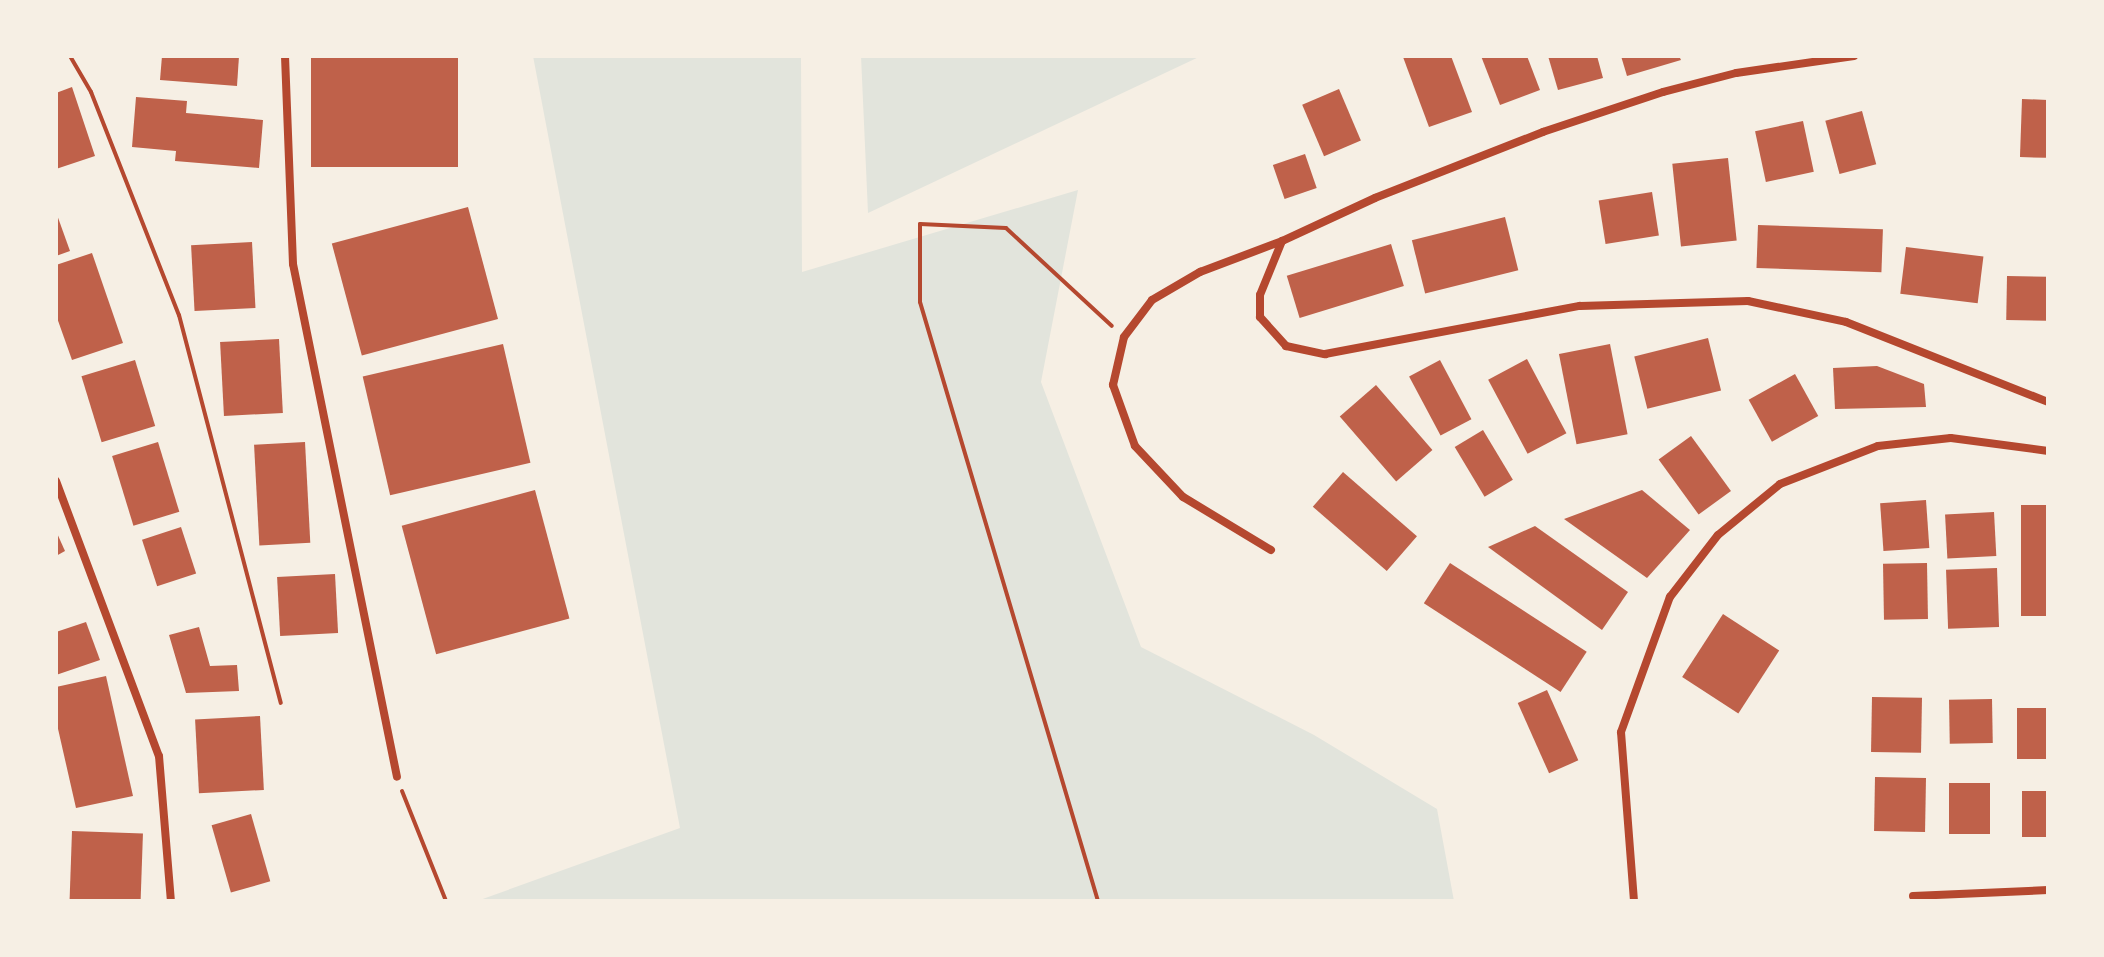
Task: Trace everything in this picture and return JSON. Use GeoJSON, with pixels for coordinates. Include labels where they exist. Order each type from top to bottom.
{"type":"FeatureCollection","features":[{"type":"Feature","properties":{"kind":"street"},"geometry":{"type":"LineString","coordinates":[[285,56],[293,264],[397,777]]}},
{"type":"Feature","properties":{"kind":"street"},"geometry":{"type":"LineString","coordinates":[[1271,550],[1183,497],[1135,446],[1113,385],[1124,337],[1152,300],[1200,272],[1543,132],[1663,92],[1736,73],[1854,56]]}},
{"type":"Feature","properties":{"kind":"street"},"geometry":{"type":"LineString","coordinates":[[1282,241],[1260,295],[1260,317],[1286,346],[1325,354],[1580,306],[1748,301],[1846,322],[2048,402]]}},
{"type":"Feature","properties":{"kind":"street"},"geometry":{"type":"LineString","coordinates":[[1634,901],[1621,732],[1670,597],[1718,535],[1780,484],[1878,446],[1951,438],[2048,451]]}},
{"type":"Feature","properties":{"kind":"street"},"geometry":{"type":"LineString","coordinates":[[56,481],[159,756],[171,901]]}},
{"type":"Feature","properties":{"kind":"street"},"geometry":{"type":"LineString","coordinates":[[1913,896],[2048,890]]}},
{"type":"Feature","properties":{"kind":"path"},"geometry":{"type":"LineString","coordinates":[[70,56],[91,92],[179,315],[281,703]]}},
{"type":"Feature","properties":{"kind":"path"},"geometry":{"type":"LineString","coordinates":[[1098,901],[920,302],[920,224],[1006,228],[1122,335]]}},
{"type":"Feature","properties":{"kind":"path"},"geometry":{"type":"LineString","coordinates":[[397,777],[446,901]]}},
{"type":"Feature","properties":{"kind":"shaded area"},"geometry":{"type":"Polygon","coordinates":[[[533,56],[801,56],[802,272],[1078,190],[1041,382],[1141,647],[1314,735],[1437,809],[1454,901],[477,901],[680,828],[533,56]]]}},
{"type":"Feature","properties":{"kind":"shaded area"},"geometry":{"type":"Polygon","coordinates":[[[861,56],[1201,56],[868,213],[861,56]]]}},
{"type":"Feature","properties":{"kind":"building"},"geometry":{"type":"Polygon","coordinates":[[[162,56],[239,56],[237,86],[160,80],[162,56]]]}},
{"type":"Feature","properties":{"kind":"building"},"geometry":{"type":"Polygon","coordinates":[[[311,56],[458,56],[458,167],[311,167],[311,56]]]}},
{"type":"Feature","properties":{"kind":"building"},"geometry":{"type":"Polygon","coordinates":[[[1451,56],[1472,112],[1429,127],[1403,57],[1451,56]]]}},
{"type":"Feature","properties":{"kind":"building"},"geometry":{"type":"Polygon","coordinates":[[[1481,56],[1527,56],[1540,90],[1500,105],[1481,56]]]}},
{"type":"Feature","properties":{"kind":"building"},"geometry":{"type":"Polygon","coordinates":[[[1548,56],[1597,56],[1603,78],[1558,90],[1548,56]]]}},
{"type":"Feature","properties":{"kind":"building"},"geometry":{"type":"Polygon","coordinates":[[[1621,56],[1679,56],[1681,60],[1627,76],[1621,56]]]}},
{"type":"Feature","properties":{"kind":"building"},"geometry":{"type":"Polygon","coordinates":[[[72,87],[95,156],[56,169],[56,93],[72,87]]]}},
{"type":"Feature","properties":{"kind":"building"},"geometry":{"type":"Polygon","coordinates":[[[1339,89],[1361,141],[1324,156],[1302,105],[1339,89]]]}},
{"type":"Feature","properties":{"kind":"building"},"geometry":{"type":"Polygon","coordinates":[[[136,97],[187,101],[186,113],[263,120],[259,168],[175,161],[176,151],[132,147],[136,97]]]}},
{"type":"Feature","properties":{"kind":"building"},"geometry":{"type":"Polygon","coordinates":[[[2022,99],[2048,100],[2046,158],[2020,157],[2022,99]]]}},
{"type":"Feature","properties":{"kind":"building"},"geometry":{"type":"Polygon","coordinates":[[[1862,111],[1876,164],[1840,174],[1825,121],[1862,111]]]}},
{"type":"Feature","properties":{"kind":"building"},"geometry":{"type":"Polygon","coordinates":[[[1803,121],[1814,172],[1766,182],[1755,131],[1803,121]]]}},
{"type":"Feature","properties":{"kind":"building"},"geometry":{"type":"Polygon","coordinates":[[[1305,154],[1317,188],[1285,199],[1273,165],[1305,154]]]}},
{"type":"Feature","properties":{"kind":"building"},"geometry":{"type":"Polygon","coordinates":[[[1728,158],[1737,241],[1681,246],[1672,164],[1728,158]]]}},
{"type":"Feature","properties":{"kind":"building"},"geometry":{"type":"Polygon","coordinates":[[[1652,192],[1659,235],[1606,244],[1599,200],[1652,192]]]}},
{"type":"Feature","properties":{"kind":"building"},"geometry":{"type":"Polygon","coordinates":[[[468,207],[498,319],[362,356],[332,243],[468,207]]]}},
{"type":"Feature","properties":{"kind":"building"},"geometry":{"type":"Polygon","coordinates":[[[56,212],[70,251],[56,256],[56,212]]]}},
{"type":"Feature","properties":{"kind":"building"},"geometry":{"type":"Polygon","coordinates":[[[1505,217],[1518,270],[1425,294],[1412,240],[1505,217]]]}},
{"type":"Feature","properties":{"kind":"building"},"geometry":{"type":"Polygon","coordinates":[[[1758,225],[1883,229],[1881,272],[1756,268],[1758,225]]]}},
{"type":"Feature","properties":{"kind":"building"},"geometry":{"type":"Polygon","coordinates":[[[252,242],[255,308],[195,311],[191,245],[252,242]]]}},
{"type":"Feature","properties":{"kind":"building"},"geometry":{"type":"Polygon","coordinates":[[[1391,244],[1404,286],[1300,318],[1287,276],[1391,244]]]}},
{"type":"Feature","properties":{"kind":"building"},"geometry":{"type":"Polygon","coordinates":[[[1906,247],[1983,257],[1978,303],[1900,294],[1906,247]]]}},
{"type":"Feature","properties":{"kind":"building"},"geometry":{"type":"Polygon","coordinates":[[[92,253],[123,343],[72,360],[56,315],[56,265],[92,253]]]}},
{"type":"Feature","properties":{"kind":"building"},"geometry":{"type":"Polygon","coordinates":[[[2007,276],[2048,277],[2047,321],[2006,320],[2007,276]]]}},
{"type":"Feature","properties":{"kind":"building"},"geometry":{"type":"Polygon","coordinates":[[[1708,338],[1721,390],[1647,409],[1634,356],[1708,338]]]}},
{"type":"Feature","properties":{"kind":"building"},"geometry":{"type":"Polygon","coordinates":[[[279,339],[283,413],[224,416],[220,342],[279,339]]]}},
{"type":"Feature","properties":{"kind":"building"},"geometry":{"type":"Polygon","coordinates":[[[503,344],[530,463],[390,495],[363,376],[503,344]]]}},
{"type":"Feature","properties":{"kind":"building"},"geometry":{"type":"Polygon","coordinates":[[[1610,344],[1628,434],[1577,444],[1559,354],[1610,344]]]}},
{"type":"Feature","properties":{"kind":"building"},"geometry":{"type":"Polygon","coordinates":[[[1527,359],[1566,433],[1528,454],[1488,380],[1527,359]]]}},
{"type":"Feature","properties":{"kind":"building"},"geometry":{"type":"Polygon","coordinates":[[[135,360],[155,426],[102,442],[81,376],[135,360]]]}},
{"type":"Feature","properties":{"kind":"building"},"geometry":{"type":"Polygon","coordinates":[[[1440,360],[1471,419],[1441,436],[1409,376],[1440,360]]]}},
{"type":"Feature","properties":{"kind":"building"},"geometry":{"type":"Polygon","coordinates":[[[1877,366],[1924,384],[1926,407],[1835,409],[1833,368],[1877,366]]]}},
{"type":"Feature","properties":{"kind":"building"},"geometry":{"type":"Polygon","coordinates":[[[1795,374],[1818,416],[1772,442],[1749,400],[1795,374]]]}},
{"type":"Feature","properties":{"kind":"building"},"geometry":{"type":"Polygon","coordinates":[[[1376,385],[1432,450],[1396,481],[1340,416],[1376,385]]]}},
{"type":"Feature","properties":{"kind":"building"},"geometry":{"type":"Polygon","coordinates":[[[1483,430],[1513,480],[1485,497],[1455,447],[1483,430]]]}},
{"type":"Feature","properties":{"kind":"building"},"geometry":{"type":"Polygon","coordinates":[[[1691,436],[1731,491],[1699,515],[1659,460],[1691,436]]]}},
{"type":"Feature","properties":{"kind":"building"},"geometry":{"type":"Polygon","coordinates":[[[158,442],[179,512],[133,526],[112,456],[158,442]]]}},
{"type":"Feature","properties":{"kind":"building"},"geometry":{"type":"Polygon","coordinates":[[[305,442],[310,543],[259,546],[254,445],[305,442]]]}},
{"type":"Feature","properties":{"kind":"building"},"geometry":{"type":"Polygon","coordinates":[[[1343,472],[1417,536],[1387,571],[1313,507],[1343,472]]]}},
{"type":"Feature","properties":{"kind":"building"},"geometry":{"type":"Polygon","coordinates":[[[535,490],[569,618],[436,654],[402,526],[535,490]]]}},
{"type":"Feature","properties":{"kind":"building"},"geometry":{"type":"Polygon","coordinates":[[[1642,490],[1690,530],[1647,578],[1564,519],[1642,490]]]}},
{"type":"Feature","properties":{"kind":"building"},"geometry":{"type":"Polygon","coordinates":[[[1926,500],[1929,548],[1883,551],[1880,503],[1926,500]]]}},
{"type":"Feature","properties":{"kind":"building"},"geometry":{"type":"Polygon","coordinates":[[[2021,505],[2048,505],[2048,616],[2021,616],[2021,505]]]}},
{"type":"Feature","properties":{"kind":"building"},"geometry":{"type":"Polygon","coordinates":[[[1994,512],[1996,556],[1947,559],[1945,515],[1994,512]]]}},
{"type":"Feature","properties":{"kind":"building"},"geometry":{"type":"Polygon","coordinates":[[[1535,526],[1628,592],[1602,630],[1488,547],[1535,526]]]}},
{"type":"Feature","properties":{"kind":"building"},"geometry":{"type":"Polygon","coordinates":[[[181,527],[196,574],[157,586],[142,540],[181,527]]]}},
{"type":"Feature","properties":{"kind":"building"},"geometry":{"type":"Polygon","coordinates":[[[56,531],[65,551],[56,556],[56,531]]]}},
{"type":"Feature","properties":{"kind":"building"},"geometry":{"type":"Polygon","coordinates":[[[1450,563],[1587,652],[1561,692],[1424,603],[1450,563]]]}},
{"type":"Feature","properties":{"kind":"building"},"geometry":{"type":"Polygon","coordinates":[[[1927,563],[1928,619],[1884,620],[1883,564],[1927,563]]]}},
{"type":"Feature","properties":{"kind":"building"},"geometry":{"type":"Polygon","coordinates":[[[1997,568],[1999,627],[1948,629],[1946,570],[1997,568]]]}},
{"type":"Feature","properties":{"kind":"building"},"geometry":{"type":"Polygon","coordinates":[[[335,574],[338,633],[280,636],[277,577],[335,574]]]}},
{"type":"Feature","properties":{"kind":"building"},"geometry":{"type":"Polygon","coordinates":[[[1723,614],[1779,650],[1738,713],[1682,677],[1723,614]]]}},
{"type":"Feature","properties":{"kind":"building"},"geometry":{"type":"Polygon","coordinates":[[[86,622],[100,660],[56,675],[56,632],[86,622]]]}},
{"type":"Feature","properties":{"kind":"building"},"geometry":{"type":"Polygon","coordinates":[[[199,627],[210,666],[237,665],[239,691],[186,693],[169,635],[199,627]]]}},
{"type":"Feature","properties":{"kind":"building"},"geometry":{"type":"Polygon","coordinates":[[[106,676],[133,796],[76,808],[56,720],[56,687],[106,676]]]}},
{"type":"Feature","properties":{"kind":"building"},"geometry":{"type":"Polygon","coordinates":[[[1547,690],[1578,760],[1549,773],[1518,703],[1547,690]]]}},
{"type":"Feature","properties":{"kind":"building"},"geometry":{"type":"Polygon","coordinates":[[[1872,697],[1922,698],[1921,753],[1871,752],[1872,697]]]}},
{"type":"Feature","properties":{"kind":"building"},"geometry":{"type":"Polygon","coordinates":[[[1992,699],[1993,743],[1950,744],[1949,700],[1992,699]]]}},
{"type":"Feature","properties":{"kind":"building"},"geometry":{"type":"Polygon","coordinates":[[[2017,708],[2048,708],[2048,759],[2017,759],[2017,708]]]}},
{"type":"Feature","properties":{"kind":"building"},"geometry":{"type":"Polygon","coordinates":[[[260,716],[264,790],[199,793],[195,719],[260,716]]]}},
{"type":"Feature","properties":{"kind":"building"},"geometry":{"type":"Polygon","coordinates":[[[1875,777],[1926,778],[1925,832],[1874,831],[1875,777]]]}},
{"type":"Feature","properties":{"kind":"building"},"geometry":{"type":"Polygon","coordinates":[[[1949,783],[1990,783],[1990,834],[1949,834],[1949,783]]]}},
{"type":"Feature","properties":{"kind":"building"},"geometry":{"type":"Polygon","coordinates":[[[2022,791],[2048,791],[2048,837],[2022,837],[2022,791]]]}},
{"type":"Feature","properties":{"kind":"building"},"geometry":{"type":"Polygon","coordinates":[[[251,814],[270,881],[231,893],[212,825],[251,814]]]}},
{"type":"Feature","properties":{"kind":"building"},"geometry":{"type":"Polygon","coordinates":[[[72,831],[143,833],[141,901],[70,901],[72,831]]]}}]}
